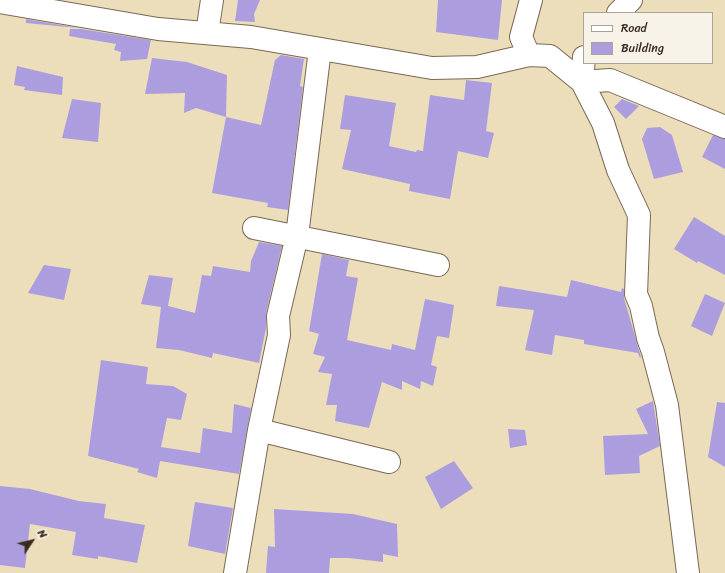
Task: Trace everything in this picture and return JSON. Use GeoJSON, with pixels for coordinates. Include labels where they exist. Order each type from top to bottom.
{"type":"FeatureCollection","features":[{"type":"Feature","properties":{"kind":"street"},"geometry":{"type":"LineString","coordinates":[[206,33],[212,0]]}},
{"type":"Feature","properties":{"kind":"street"},"geometry":{"type":"LineString","coordinates":[[528,56],[521,37],[531,0]]}},
{"type":"Feature","properties":{"kind":"street"},"geometry":{"type":"LineString","coordinates":[[619,12],[631,0]]}},
{"type":"Feature","properties":{"kind":"street"},"geometry":{"type":"LineString","coordinates":[[0,2],[158,29],[251,37],[432,68],[477,67],[528,56],[550,56],[582,82],[603,124],[618,170],[639,215],[636,294],[641,306],[667,405],[688,573]]}},
{"type":"Feature","properties":{"kind":"street"},"geometry":{"type":"LineString","coordinates":[[235,573],[259,430],[279,335],[278,316],[297,236],[320,49]]}},
{"type":"Feature","properties":{"kind":"street"},"geometry":{"type":"LineString","coordinates":[[582,82],[583,64]]}},
{"type":"Feature","properties":{"kind":"street"},"geometry":{"type":"LineString","coordinates":[[582,82],[610,80],[725,127]]}},
{"type":"Feature","properties":{"kind":"street"},"geometry":{"type":"LineString","coordinates":[[254,228],[438,265]]}},
{"type":"Feature","properties":{"kind":"street"},"geometry":{"type":"LineString","coordinates":[[259,430],[389,462]]}},
{"type":"Feature","properties":{"kind":"building"},"geometry":{"type":"Polygon","coordinates":[[[238,0],[260,0],[254,14],[255,22],[235,21],[238,0]]]}},
{"type":"Feature","properties":{"kind":"building"},"geometry":{"type":"Polygon","coordinates":[[[438,0],[502,0],[498,40],[436,32],[438,0]]]}},
{"type":"Feature","properties":{"kind":"building"},"geometry":{"type":"Polygon","coordinates":[[[26,19],[78,28],[26,23],[26,19]]]}},
{"type":"Feature","properties":{"kind":"building"},"geometry":{"type":"Polygon","coordinates":[[[70,29],[81,29],[151,40],[147,59],[120,61],[121,52],[114,50],[116,44],[69,36],[70,29]]]}},
{"type":"Feature","properties":{"kind":"building"},"geometry":{"type":"Polygon","coordinates":[[[281,55],[304,59],[300,86],[303,87],[288,210],[267,207],[268,203],[212,193],[226,117],[261,125],[275,60],[281,55]]]}},
{"type":"Feature","properties":{"kind":"building"},"geometry":{"type":"Polygon","coordinates":[[[152,58],[187,62],[227,75],[226,117],[196,108],[184,113],[185,93],[145,94],[152,58]]]}},
{"type":"Feature","properties":{"kind":"building"},"geometry":{"type":"Polygon","coordinates":[[[17,66],[63,77],[62,95],[24,90],[25,87],[14,85],[17,66]]]}},
{"type":"Feature","properties":{"kind":"building"},"geometry":{"type":"Polygon","coordinates":[[[466,80],[492,83],[486,131],[494,133],[488,158],[458,151],[450,199],[409,191],[410,184],[342,169],[351,130],[340,129],[345,95],[396,103],[389,146],[416,152],[417,150],[423,151],[430,95],[464,100],[466,80]]]}},
{"type":"Feature","properties":{"kind":"building"},"geometry":{"type":"Polygon","coordinates":[[[72,99],[101,103],[98,142],[62,138],[72,99]]]}},
{"type":"Feature","properties":{"kind":"building"},"geometry":{"type":"Polygon","coordinates":[[[622,99],[639,106],[626,119],[614,107],[622,99]]]}},
{"type":"Feature","properties":{"kind":"building"},"geometry":{"type":"Polygon","coordinates":[[[660,127],[672,135],[683,172],[654,179],[642,139],[647,128],[660,127]]]}},
{"type":"Feature","properties":{"kind":"building"},"geometry":{"type":"Polygon","coordinates":[[[713,135],[725,139],[725,169],[702,157],[713,135]]]}},
{"type":"Feature","properties":{"kind":"building"},"geometry":{"type":"Polygon","coordinates":[[[694,217],[725,236],[725,275],[698,261],[697,263],[674,249],[694,217]]]}},
{"type":"Feature","properties":{"kind":"building"},"geometry":{"type":"Polygon","coordinates":[[[259,242],[282,246],[266,313],[266,328],[259,363],[213,353],[212,358],[179,350],[156,348],[161,307],[141,304],[149,275],[173,278],[168,306],[195,313],[202,275],[211,276],[213,266],[250,272],[251,261],[259,242]]]}},
{"type":"Feature","properties":{"kind":"building"},"geometry":{"type":"Polygon","coordinates":[[[322,254],[349,260],[346,276],[358,278],[347,340],[391,350],[392,344],[415,350],[425,299],[454,305],[449,338],[437,336],[431,365],[437,367],[433,386],[421,381],[420,389],[402,381],[402,390],[382,382],[369,428],[335,421],[337,405],[326,405],[332,374],[318,372],[325,357],[313,354],[319,334],[309,331],[322,254]]]}},
{"type":"Feature","properties":{"kind":"building"},"geometry":{"type":"Polygon","coordinates":[[[44,265],[71,269],[64,300],[28,293],[44,265]]]}},
{"type":"Feature","properties":{"kind":"building"},"geometry":{"type":"Polygon","coordinates":[[[571,280],[621,292],[622,288],[624,289],[624,298],[641,357],[640,358],[638,353],[584,344],[584,340],[555,335],[552,355],[525,350],[534,310],[496,306],[499,286],[567,297],[571,280]]]}},
{"type":"Feature","properties":{"kind":"building"},"geometry":{"type":"Polygon","coordinates":[[[705,294],[725,303],[712,336],[691,326],[705,294]]]}},
{"type":"Feature","properties":{"kind":"building"},"geometry":{"type":"Polygon","coordinates":[[[101,360],[148,367],[146,384],[173,386],[187,394],[181,420],[167,418],[161,447],[200,453],[203,428],[232,433],[234,404],[251,408],[239,474],[160,461],[157,478],[137,472],[139,469],[88,456],[101,360]]]}},
{"type":"Feature","properties":{"kind":"building"},"geometry":{"type":"Polygon","coordinates":[[[653,401],[660,446],[639,456],[640,473],[605,475],[603,436],[648,434],[636,409],[653,401]]]}},
{"type":"Feature","properties":{"kind":"building"},"geometry":{"type":"Polygon","coordinates":[[[717,402],[725,403],[725,467],[708,457],[717,402]]]}},
{"type":"Feature","properties":{"kind":"building"},"geometry":{"type":"Polygon","coordinates":[[[508,429],[525,430],[527,445],[510,448],[508,429]]]}},
{"type":"Feature","properties":{"kind":"building"},"geometry":{"type":"Polygon","coordinates":[[[454,461],[473,488],[441,509],[425,477],[454,461]]]}},
{"type":"Feature","properties":{"kind":"building"},"geometry":{"type":"Polygon","coordinates":[[[0,486],[30,489],[79,501],[106,504],[104,518],[145,525],[137,563],[98,556],[98,559],[72,555],[76,532],[30,524],[25,568],[0,565],[0,486]]]}},
{"type":"Feature","properties":{"kind":"building"},"geometry":{"type":"Polygon","coordinates":[[[195,502],[233,508],[225,554],[188,546],[195,502]]]}},
{"type":"Feature","properties":{"kind":"building"},"geometry":{"type":"Polygon","coordinates":[[[274,509],[353,514],[397,524],[398,557],[383,554],[383,562],[349,558],[330,558],[329,573],[266,573],[268,546],[275,547],[274,509]]]}}]}
